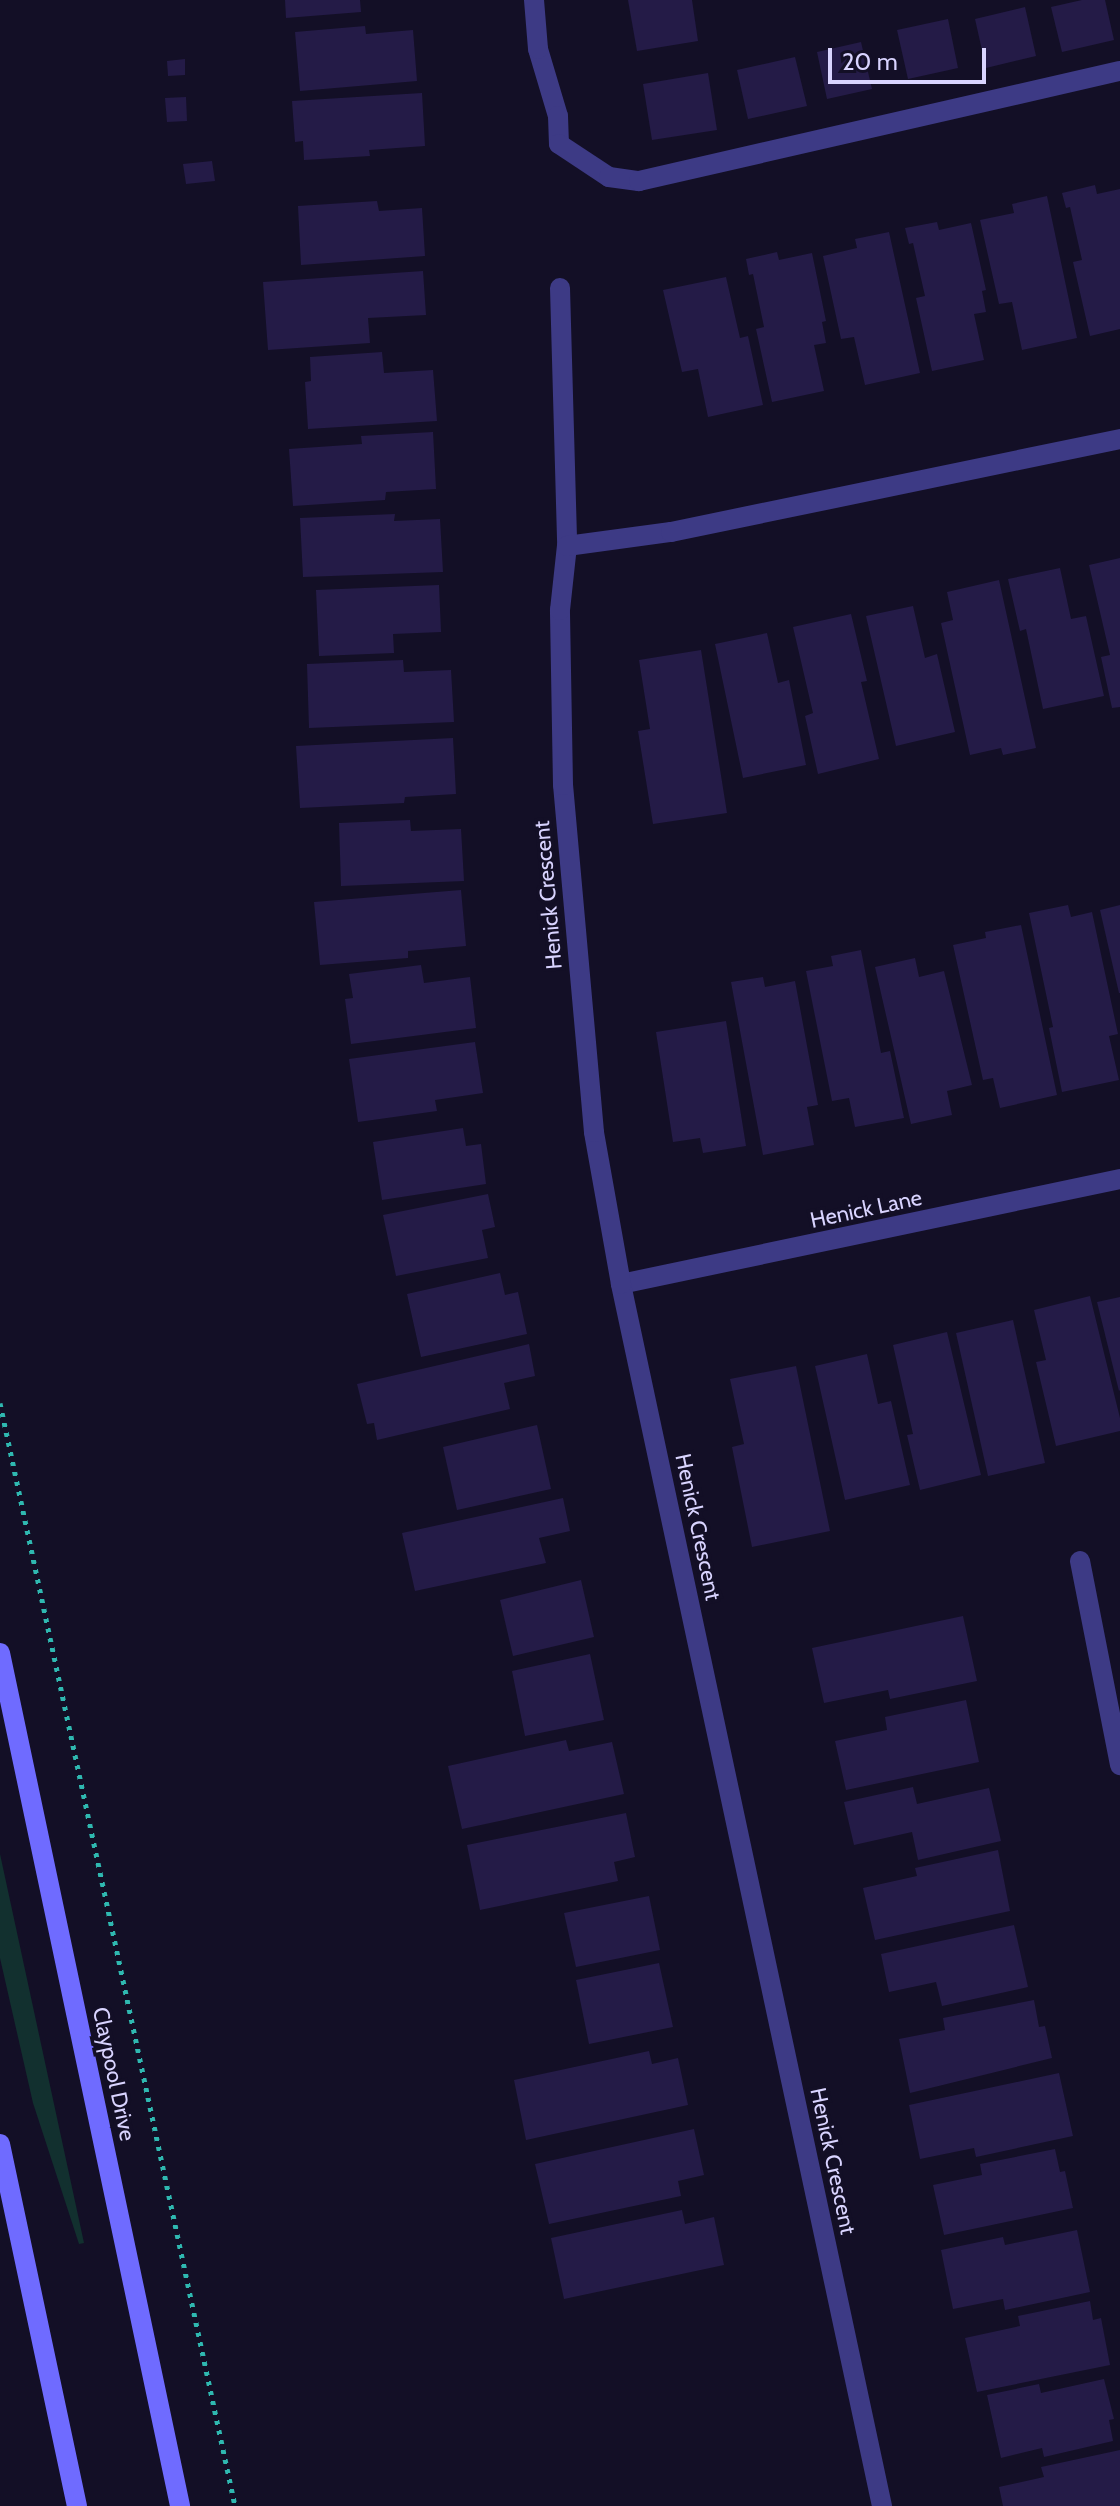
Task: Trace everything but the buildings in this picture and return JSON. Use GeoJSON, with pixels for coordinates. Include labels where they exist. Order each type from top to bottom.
{"type":"FeatureCollection","features":[{"type":"Feature","properties":{"kind":"main road","name":"Claypool Drive"},"geometry":{"type":"LineString","coordinates":[[0,1653],[180,2506]]}},
{"type":"Feature","properties":{"kind":"main road"},"geometry":{"type":"LineString","coordinates":[[0,2144],[77,2506]]}},
{"type":"Feature","properties":{"kind":"street"},"geometry":{"type":"LineString","coordinates":[[534,0],[538,49],[558,116],[559,144],[609,177],[639,181],[1120,71]]}},
{"type":"Feature","properties":{"kind":"street","name":"Henick Crescent"},"geometry":{"type":"LineString","coordinates":[[560,288],[567,546],[560,610],[563,785],[594,1132],[621,1284],[882,2506]]}},
{"type":"Feature","properties":{"kind":"street"},"geometry":{"type":"LineString","coordinates":[[567,546],[671,532],[1120,439]]}},
{"type":"Feature","properties":{"kind":"street","name":"Henick Lane"},"geometry":{"type":"LineString","coordinates":[[621,1284],[1120,1179]]}},
{"type":"Feature","properties":{"kind":"street"},"geometry":{"type":"LineString","coordinates":[[1080,1561],[1120,1765]]}},
{"type":"Feature","properties":{"kind":"path"},"geometry":{"type":"LineString","coordinates":[[0,1403],[235,2506]]}},
{"type":"Feature","properties":{"kind":"green space"},"geometry":{"type":"Polygon","coordinates":[[[0,1854],[84,2243],[79,2244],[33,2103],[0,1958],[0,1854]]]}}]}
